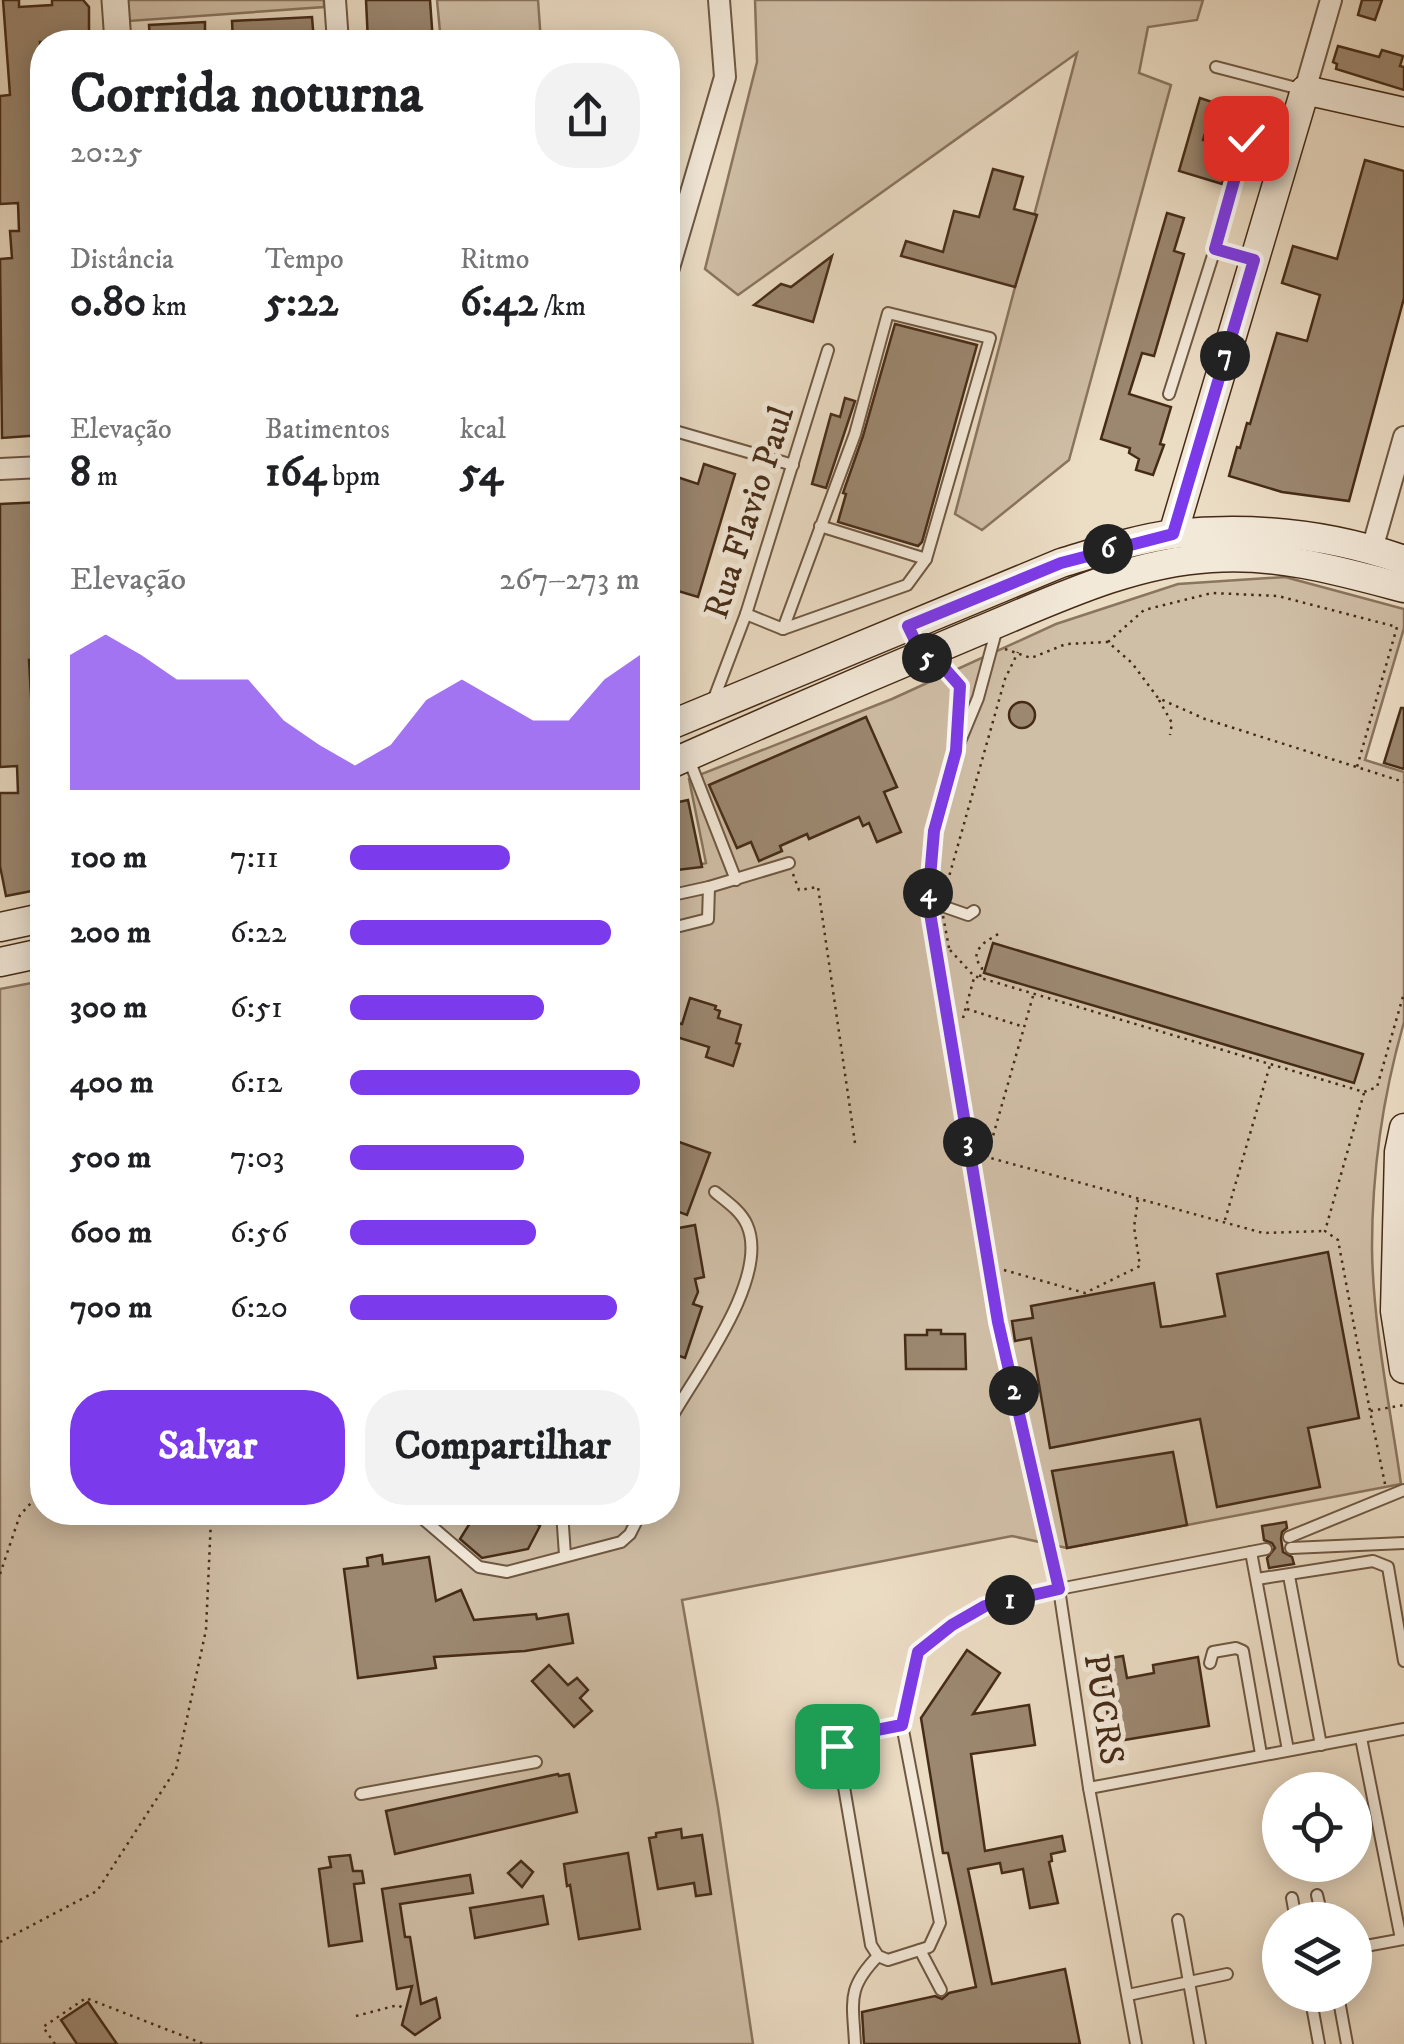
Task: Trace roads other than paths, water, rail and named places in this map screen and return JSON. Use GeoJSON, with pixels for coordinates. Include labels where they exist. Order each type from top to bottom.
{"type":"FeatureCollection","features":[{"type":"Feature","properties":{"kind":"main road"},"geometry":{"type":"LineString","coordinates":[[1171,548],[1305,90],[1398,113]]}},
{"type":"Feature","properties":{"kind":"main road"},"geometry":{"type":"LineString","coordinates":[[680,759],[720,723],[908,626],[1061,563],[1263,532],[1318,536],[1404,560]]}},
{"type":"Feature","properties":{"kind":"main road"},"geometry":{"type":"LineString","coordinates":[[680,725],[720,723],[922,655],[995,635],[1077,590],[1171,548],[1214,557],[1308,563],[1404,588]]}},
{"type":"Feature","properties":{"kind":"main road"},"geometry":{"type":"LineString","coordinates":[[0,927],[30,921]]}},
{"type":"Feature","properties":{"kind":"main road"},"geometry":{"type":"LineString","coordinates":[[0,962],[30,956]]}},
{"type":"Feature","properties":{"kind":"main road"},"geometry":{"type":"LineString","coordinates":[[1404,1128],[1399,1152],[1395,1311],[1404,1369]]}},
{"type":"Feature","properties":{"kind":"street"},"geometry":{"type":"LineString","coordinates":[[115,0],[117,30]]}},
{"type":"Feature","properties":{"kind":"street"},"geometry":{"type":"LineString","coordinates":[[335,0],[337,30]]}},
{"type":"Feature","properties":{"kind":"street"},"geometry":{"type":"LineString","coordinates":[[680,230],[725,77],[719,0]]}},
{"type":"Feature","properties":{"kind":"street"},"geometry":{"type":"LineString","coordinates":[[1305,90],[1331,0]]}},
{"type":"Feature","properties":{"kind":"street"},"geometry":{"type":"LineString","coordinates":[[1372,549],[1398,477],[1404,438]]}},
{"type":"Feature","properties":{"kind":"street"},"geometry":{"type":"LineString","coordinates":[[0,469],[30,468]]}},
{"type":"Feature","properties":{"kind":"lane"},"geometry":{"type":"LineString","coordinates":[[1216,67],[1305,90]]}},
{"type":"Feature","properties":{"kind":"lane"},"geometry":{"type":"LineString","coordinates":[[1169,394],[1246,138]]}},
{"type":"Feature","properties":{"kind":"lane"},"geometry":{"type":"LineString","coordinates":[[1215,249],[1254,260]]}},
{"type":"Feature","properties":{"kind":"lane"},"geometry":{"type":"LineString","coordinates":[[746,614],[784,628],[907,586],[926,559],[990,338],[888,312],[855,434],[784,628]]}},
{"type":"Feature","properties":{"kind":"lane","name":"Rua Flavio Paul"},"geometry":{"type":"LineString","coordinates":[[720,723],[746,614],[828,350]]}},
{"type":"Feature","properties":{"kind":"lane"},"geometry":{"type":"LineString","coordinates":[[680,432],[793,465]]}},
{"type":"Feature","properties":{"kind":"lane"},"geometry":{"type":"LineString","coordinates":[[820,526],[926,559]]}},
{"type":"Feature","properties":{"kind":"lane"},"geometry":{"type":"LineString","coordinates":[[908,626],[922,655],[945,669],[960,686],[956,751]]}},
{"type":"Feature","properties":{"kind":"lane"},"geometry":{"type":"LineString","coordinates":[[956,751],[978,698],[995,635]]}},
{"type":"Feature","properties":{"kind":"lane","name":"PUCRS"},"geometry":{"type":"LineString","coordinates":[[956,751],[934,831],[928,901],[998,1322],[1059,1589],[1136,2044]]}},
{"type":"Feature","properties":{"kind":"lane"},"geometry":{"type":"LineString","coordinates":[[680,765],[736,880]]}},
{"type":"Feature","properties":{"kind":"lane"},"geometry":{"type":"LineString","coordinates":[[680,894],[789,863]]}},
{"type":"Feature","properties":{"kind":"lane"},"geometry":{"type":"LineString","coordinates":[[680,926],[708,918],[709,888]]}},
{"type":"Feature","properties":{"kind":"lane"},"geometry":{"type":"LineString","coordinates":[[928,901],[968,914],[974,911]]}},
{"type":"Feature","properties":{"kind":"lane"},"geometry":{"type":"LineString","coordinates":[[680,1403],[738,1301],[748,1276],[752,1251],[747,1226],[734,1207],[715,1192]]}},
{"type":"Feature","properties":{"kind":"lane"},"geometry":{"type":"LineString","coordinates":[[1404,1490],[1290,1543],[1404,1544]]}},
{"type":"Feature","properties":{"kind":"lane"},"geometry":{"type":"LineString","coordinates":[[430,1525],[479,1567],[507,1572],[620,1542],[634,1525]]}},
{"type":"Feature","properties":{"kind":"lane"},"geometry":{"type":"LineString","coordinates":[[563,1525],[565,1555]]}},
{"type":"Feature","properties":{"kind":"lane"},"geometry":{"type":"LineString","coordinates":[[902,1725],[846,1736],[837,1746],[871,1944],[878,1956],[888,1960],[929,1947],[940,1922],[902,1725],[918,1652],[952,1625],[985,1606],[1266,1548]]}},
{"type":"Feature","properties":{"kind":"lane"},"geometry":{"type":"LineString","coordinates":[[1251,1552],[1288,1750]]}},
{"type":"Feature","properties":{"kind":"lane"},"geometry":{"type":"LineString","coordinates":[[1257,1580],[1373,1561],[1388,1568],[1404,1661]]}},
{"type":"Feature","properties":{"kind":"lane"},"geometry":{"type":"LineString","coordinates":[[1289,1576],[1321,1745]]}},
{"type":"Feature","properties":{"kind":"lane"},"geometry":{"type":"LineString","coordinates":[[1210,1663],[1213,1652],[1236,1648],[1244,1651],[1261,1754]]}},
{"type":"Feature","properties":{"kind":"lane"},"geometry":{"type":"LineString","coordinates":[[1090,1788],[1404,1729]]}},
{"type":"Feature","properties":{"kind":"lane"},"geometry":{"type":"LineString","coordinates":[[1361,1738],[1403,1939],[1372,1945]]}},
{"type":"Feature","properties":{"kind":"lane"},"geometry":{"type":"LineString","coordinates":[[362,1794],[536,1762]]}},
{"type":"Feature","properties":{"kind":"lane"},"geometry":{"type":"LineString","coordinates":[[1317,1895],[1318,1902]]}},
{"type":"Feature","properties":{"kind":"lane"},"geometry":{"type":"LineString","coordinates":[[1292,1898],[1293,1902]]}},
{"type":"Feature","properties":{"kind":"lane"},"geometry":{"type":"LineString","coordinates":[[1178,1920],[1200,2044]]}},
{"type":"Feature","properties":{"kind":"lane"},"geometry":{"type":"LineString","coordinates":[[920,1950],[941,1990]]}},
{"type":"Feature","properties":{"kind":"lane"},"geometry":{"type":"LineString","coordinates":[[855,2044],[852,1993],[862,1972],[878,1956]]}},
{"type":"Feature","properties":{"kind":"lane"},"geometry":{"type":"LineString","coordinates":[[1128,1995],[1227,1974]]}},
{"type":"Feature","properties":{"kind":"lane"},"geometry":{"type":"LineString","coordinates":[[1313,2012],[1319,2044]]}},
{"type":"Feature","properties":{"kind":"lane"},"geometry":{"type":"LineString","coordinates":[[1341,2012],[1347,2044]]}}]}
